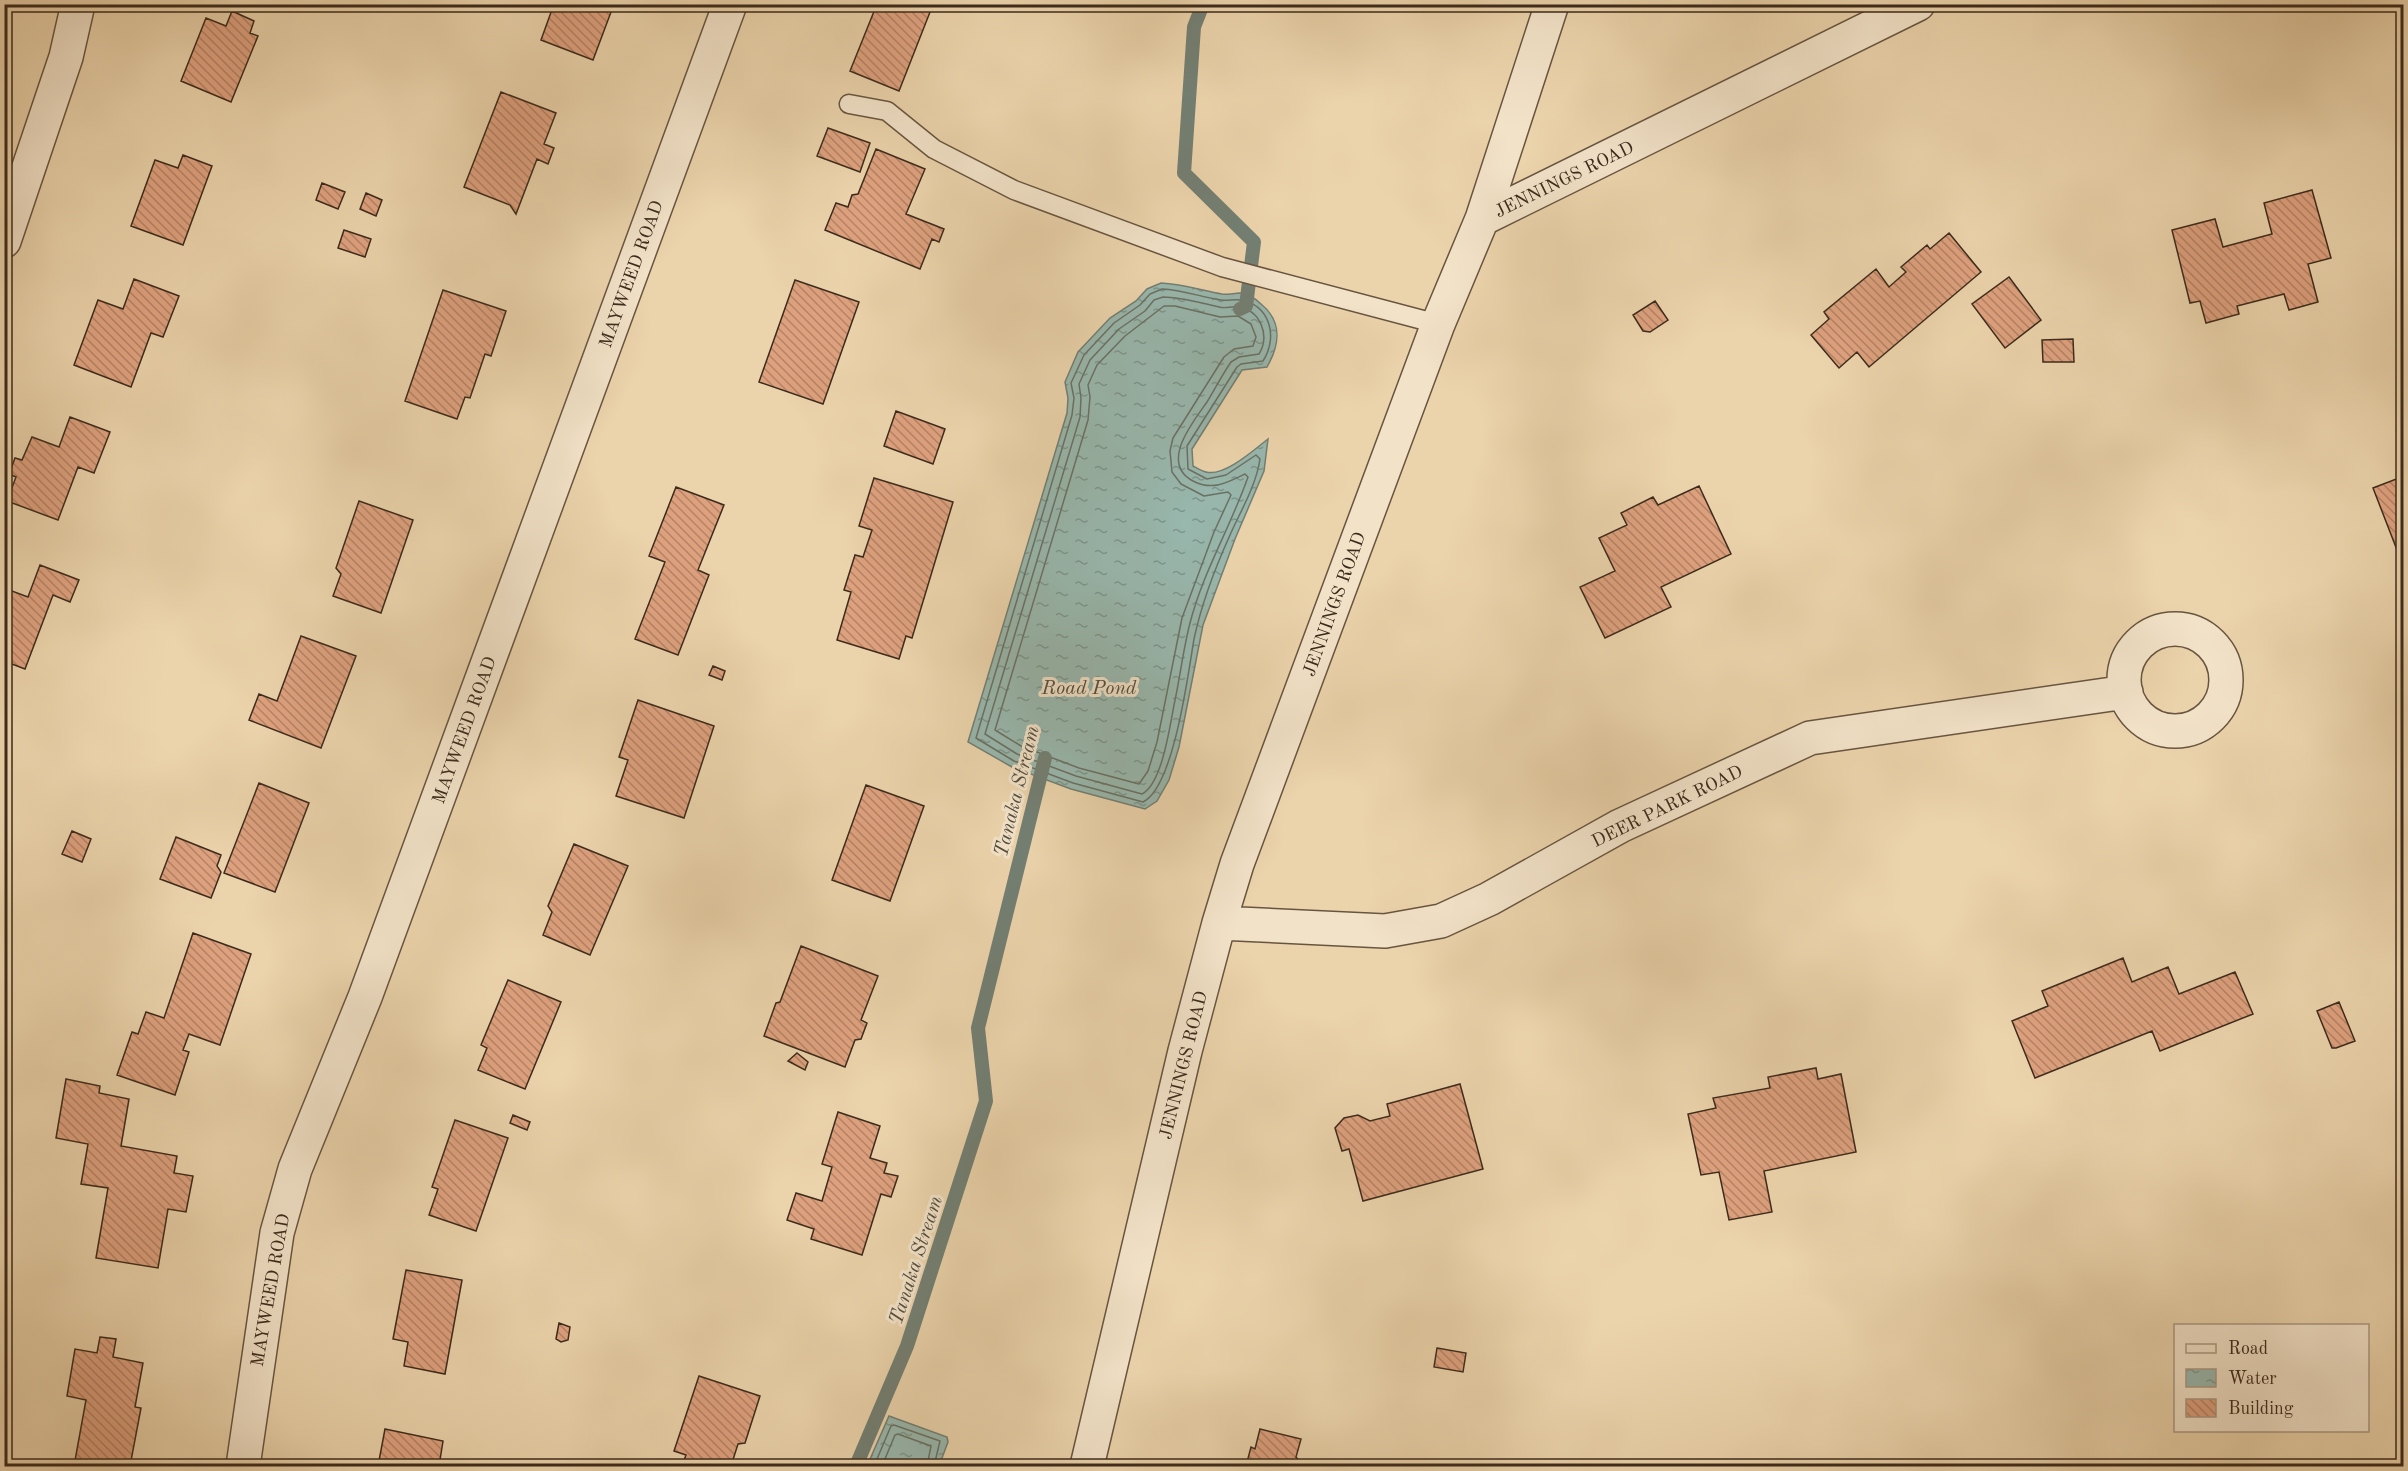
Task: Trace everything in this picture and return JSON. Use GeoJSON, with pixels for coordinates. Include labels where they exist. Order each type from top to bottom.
{"type":"FeatureCollection","features":[{"type":"Feature","properties":{"kind":"street"},"geometry":{"type":"LineString","coordinates":[[4,241],[66,57],[78,4]]}},
{"type":"Feature","properties":{"kind":"street","name":"MAYWEED ROAD"},"geometry":{"type":"LineString","coordinates":[[243,1467],[277,1233],[295,1169],[365,998],[730,4]]}},
{"type":"Feature","properties":{"kind":"street"},"geometry":{"type":"LineString","coordinates":[[1482,219],[1552,4]]}},
{"type":"Feature","properties":{"kind":"street","name":"JENNINGS ROAD"},"geometry":{"type":"LineString","coordinates":[[1087,1467],[1185,1051],[1237,864],[1437,324],[1482,219],[1918,4]]}},
{"type":"Feature","properties":{"kind":"street","name":"DEER PARK ROAD"},"geometry":{"type":"LineString","coordinates":[[1219,923],[1384,931],[1442,921],[1489,899],[1620,826],[1810,738],[2126,692]]}},
{"type":"Feature","properties":{"kind":"lane"},"geometry":{"type":"LineString","coordinates":[[849,104],[887,111],[934,149],[1014,190],[1227,269],[1437,324]]}},
{"type":"Feature","properties":{"kind":"water","name":"Road Pond"},"geometry":{"type":"Polygon","coordinates":[[[1161,283],[1222,294],[1240,293],[1257,300],[1273,318],[1277,342],[1267,367],[1242,370],[1192,449],[1193,466],[1204,472],[1213,472],[1230,467],[1268,439],[1264,471],[1235,539],[1203,625],[1179,747],[1169,780],[1157,801],[1145,809],[1071,789],[1012,767],[968,742],[1067,413],[1068,398],[1065,382],[1078,352],[1110,318],[1136,301],[1147,289],[1161,283]]]}},
{"type":"Feature","properties":{"kind":"water"},"geometry":{"type":"Polygon","coordinates":[[[889,1416],[947,1437],[948,1442],[939,1466],[867,1466],[889,1416]]]}},
{"type":"Feature","properties":{"kind":"building"},"geometry":{"type":"Polygon","coordinates":[[[554,4],[617,4],[611,12],[593,60],[541,40],[554,4]]]}},
{"type":"Feature","properties":{"kind":"building"},"geometry":{"type":"Polygon","coordinates":[[[877,4],[925,4],[932,7],[899,91],[850,71],[877,4]]]}},
{"type":"Feature","properties":{"kind":"building"},"geometry":{"type":"Polygon","coordinates":[[[232,11],[254,21],[250,33],[258,36],[231,102],[181,81],[206,18],[226,26],[232,11]]]}},
{"type":"Feature","properties":{"kind":"building"},"geometry":{"type":"Polygon","coordinates":[[[501,92],[556,113],[544,144],[554,148],[548,164],[537,159],[516,214],[510,205],[464,187],[501,92]]]}},
{"type":"Feature","properties":{"kind":"building"},"geometry":{"type":"Polygon","coordinates":[[[828,128],[870,143],[860,172],[817,156],[828,128]]]}},
{"type":"Feature","properties":{"kind":"building"},"geometry":{"type":"Polygon","coordinates":[[[876,149],[925,169],[906,214],[944,229],[939,242],[932,239],[920,269],[825,230],[836,203],[848,207],[852,195],[858,194],[876,149]]]}},
{"type":"Feature","properties":{"kind":"building"},"geometry":{"type":"Polygon","coordinates":[[[183,155],[212,166],[183,245],[131,226],[155,160],[178,168],[183,155]]]}},
{"type":"Feature","properties":{"kind":"building"},"geometry":{"type":"Polygon","coordinates":[[[322,183],[345,192],[338,209],[316,200],[322,183]]]}},
{"type":"Feature","properties":{"kind":"building"},"geometry":{"type":"Polygon","coordinates":[[[2312,190],[2331,258],[2308,264],[2318,302],[2289,310],[2284,294],[2237,306],[2239,314],[2206,323],[2200,301],[2190,303],[2172,230],[2215,219],[2223,247],[2272,234],[2264,203],[2312,190]]]}},
{"type":"Feature","properties":{"kind":"building"},"geometry":{"type":"Polygon","coordinates":[[[366,193],[382,200],[376,216],[360,209],[366,193]]]}},
{"type":"Feature","properties":{"kind":"building"},"geometry":{"type":"Polygon","coordinates":[[[344,230],[371,239],[365,257],[338,248],[344,230]]]}},
{"type":"Feature","properties":{"kind":"building"},"geometry":{"type":"Polygon","coordinates":[[[1949,233],[1981,272],[1869,367],[1857,352],[1839,368],[1811,335],[1829,319],[1824,312],[1876,269],[1889,287],[1906,272],[1901,267],[1927,245],[1930,249],[1949,233]]]}},
{"type":"Feature","properties":{"kind":"building"},"geometry":{"type":"Polygon","coordinates":[[[2009,277],[2041,320],[2005,348],[1972,304],[2009,277]]]}},
{"type":"Feature","properties":{"kind":"building"},"geometry":{"type":"Polygon","coordinates":[[[134,279],[179,296],[163,337],[151,333],[131,387],[74,365],[98,300],[123,309],[134,279]]]}},
{"type":"Feature","properties":{"kind":"building"},"geometry":{"type":"Polygon","coordinates":[[[795,280],[859,302],[823,404],[759,382],[795,280]]]}},
{"type":"Feature","properties":{"kind":"building"},"geometry":{"type":"Polygon","coordinates":[[[443,290],[506,311],[491,356],[485,354],[470,398],[465,397],[457,419],[405,401],[443,290]]]}},
{"type":"Feature","properties":{"kind":"building"},"geometry":{"type":"Polygon","coordinates":[[[1655,301],[1668,320],[1650,332],[1643,331],[1633,315],[1655,301]]]}},
{"type":"Feature","properties":{"kind":"building"},"geometry":{"type":"Polygon","coordinates":[[[2073,339],[2074,362],[2043,362],[2042,340],[2073,339]]]}},
{"type":"Feature","properties":{"kind":"building"},"geometry":{"type":"Polygon","coordinates":[[[896,411],[945,429],[933,464],[884,446],[896,411]]]}},
{"type":"Feature","properties":{"kind":"building"},"geometry":{"type":"Polygon","coordinates":[[[70,417],[110,432],[94,473],[78,467],[58,520],[7,501],[16,477],[9,474],[15,458],[22,460],[32,437],[59,447],[70,417]]]}},
{"type":"Feature","properties":{"kind":"building"},"geometry":{"type":"Polygon","coordinates":[[[2404,476],[2404,568],[2373,488],[2404,476]]]}},
{"type":"Feature","properties":{"kind":"building"},"geometry":{"type":"Polygon","coordinates":[[[874,478],[953,502],[912,638],[906,636],[899,659],[837,640],[851,592],[844,590],[855,555],[863,557],[872,530],[859,526],[874,478]]]}},
{"type":"Feature","properties":{"kind":"building"},"geometry":{"type":"Polygon","coordinates":[[[1699,486],[1731,554],[1661,587],[1671,607],[1605,638],[1580,587],[1615,571],[1599,538],[1627,525],[1621,513],[1653,497],[1658,505],[1699,486]]]}},
{"type":"Feature","properties":{"kind":"building"},"geometry":{"type":"Polygon","coordinates":[[[676,487],[724,505],[698,570],[709,575],[678,655],[635,639],[665,562],[649,556],[676,487]]]}},
{"type":"Feature","properties":{"kind":"building"},"geometry":{"type":"Polygon","coordinates":[[[359,501],[413,520],[381,613],[333,596],[341,574],[336,568],[359,501]]]}},
{"type":"Feature","properties":{"kind":"building"},"geometry":{"type":"Polygon","coordinates":[[[40,565],[79,580],[70,602],[53,595],[25,669],[4,661],[4,588],[28,597],[40,565]]]}},
{"type":"Feature","properties":{"kind":"building"},"geometry":{"type":"Polygon","coordinates":[[[301,636],[356,656],[321,748],[249,720],[259,694],[277,701],[301,636]]]}},
{"type":"Feature","properties":{"kind":"building"},"geometry":{"type":"Polygon","coordinates":[[[713,666],[725,671],[722,680],[709,675],[713,666]]]}},
{"type":"Feature","properties":{"kind":"building"},"geometry":{"type":"Polygon","coordinates":[[[638,700],[714,726],[684,818],[616,796],[628,760],[619,757],[638,700]]]}},
{"type":"Feature","properties":{"kind":"building"},"geometry":{"type":"Polygon","coordinates":[[[259,783],[309,803],[275,892],[224,873],[259,783]]]}},
{"type":"Feature","properties":{"kind":"building"},"geometry":{"type":"Polygon","coordinates":[[[866,785],[924,806],[890,901],[832,880],[866,785]]]}},
{"type":"Feature","properties":{"kind":"building"},"geometry":{"type":"Polygon","coordinates":[[[72,831],[91,839],[82,862],[62,854],[72,831]]]}},
{"type":"Feature","properties":{"kind":"building"},"geometry":{"type":"Polygon","coordinates":[[[176,837],[221,855],[217,866],[221,872],[211,898],[160,879],[176,837]]]}},
{"type":"Feature","properties":{"kind":"building"},"geometry":{"type":"Polygon","coordinates":[[[574,844],[628,866],[590,955],[543,935],[552,912],[548,906],[574,844]]]}},
{"type":"Feature","properties":{"kind":"building"},"geometry":{"type":"Polygon","coordinates":[[[193,933],[251,954],[220,1045],[189,1034],[183,1050],[189,1052],[175,1095],[117,1075],[132,1032],[138,1034],[146,1012],[164,1018],[193,933]]]}},
{"type":"Feature","properties":{"kind":"building"},"geometry":{"type":"Polygon","coordinates":[[[801,946],[878,976],[861,1020],[867,1023],[861,1039],[855,1040],[845,1067],[764,1036],[776,1003],[780,1002],[801,946]]]}},
{"type":"Feature","properties":{"kind":"building"},"geometry":{"type":"Polygon","coordinates":[[[2123,958],[2132,982],[2168,967],[2179,994],[2235,972],[2253,1014],[2160,1051],[2152,1031],[2035,1078],[2012,1021],[2048,1006],[2042,991],[2123,958]]]}},
{"type":"Feature","properties":{"kind":"building"},"geometry":{"type":"Polygon","coordinates":[[[508,980],[561,1002],[525,1089],[478,1070],[487,1048],[481,1045],[508,980]]]}},
{"type":"Feature","properties":{"kind":"building"},"geometry":{"type":"Polygon","coordinates":[[[2339,1002],[2355,1041],[2332,1048],[2317,1011],[2339,1002]]]}},
{"type":"Feature","properties":{"kind":"building"},"geometry":{"type":"Polygon","coordinates":[[[797,1053],[808,1062],[805,1070],[788,1061],[797,1053]]]}},
{"type":"Feature","properties":{"kind":"building"},"geometry":{"type":"Polygon","coordinates":[[[1816,1068],[1818,1079],[1841,1074],[1856,1152],[1764,1171],[1772,1212],[1729,1220],[1719,1172],[1701,1175],[1688,1114],[1716,1108],[1713,1098],[1770,1088],[1768,1077],[1816,1068]]]}},
{"type":"Feature","properties":{"kind":"building"},"geometry":{"type":"Polygon","coordinates":[[[66,1079],[100,1086],[99,1093],[129,1099],[121,1146],[177,1156],[174,1173],[193,1176],[186,1212],[168,1209],[158,1268],[96,1258],[108,1188],[81,1184],[88,1144],[56,1138],[66,1079]]]}},
{"type":"Feature","properties":{"kind":"building"},"geometry":{"type":"Polygon","coordinates":[[[1460,1084],[1483,1169],[1363,1201],[1349,1149],[1342,1151],[1335,1128],[1344,1118],[1358,1115],[1370,1121],[1390,1116],[1387,1104],[1460,1084]]]}},
{"type":"Feature","properties":{"kind":"building"},"geometry":{"type":"Polygon","coordinates":[[[838,1112],[880,1126],[870,1158],[887,1163],[884,1173],[898,1176],[891,1197],[881,1194],[862,1255],[811,1239],[814,1229],[787,1220],[796,1193],[822,1201],[832,1167],[822,1164],[838,1112]]]}},
{"type":"Feature","properties":{"kind":"building"},"geometry":{"type":"Polygon","coordinates":[[[513,1115],[530,1122],[527,1130],[510,1123],[513,1115]]]}},
{"type":"Feature","properties":{"kind":"building"},"geometry":{"type":"Polygon","coordinates":[[[455,1120],[508,1138],[476,1231],[429,1215],[438,1189],[432,1187],[455,1120]]]}},
{"type":"Feature","properties":{"kind":"building"},"geometry":{"type":"Polygon","coordinates":[[[406,1270],[462,1280],[445,1374],[404,1366],[408,1342],[393,1339],[406,1270]]]}},
{"type":"Feature","properties":{"kind":"building"},"geometry":{"type":"Polygon","coordinates":[[[559,1323],[570,1327],[568,1340],[561,1342],[556,1339],[559,1323]]]}},
{"type":"Feature","properties":{"kind":"building"},"geometry":{"type":"Polygon","coordinates":[[[100,1337],[116,1339],[113,1357],[143,1363],[135,1407],[141,1408],[130,1466],[74,1466],[86,1400],[67,1396],[75,1349],[97,1353],[100,1337]]]}},
{"type":"Feature","properties":{"kind":"building"},"geometry":{"type":"Polygon","coordinates":[[[1437,1348],[1466,1353],[1463,1372],[1434,1367],[1437,1348]]]}},
{"type":"Feature","properties":{"kind":"building"},"geometry":{"type":"Polygon","coordinates":[[[699,1376],[760,1396],[745,1443],[738,1444],[731,1466],[682,1466],[686,1455],[674,1451],[699,1376]]]}},
{"type":"Feature","properties":{"kind":"building"},"geometry":{"type":"Polygon","coordinates":[[[385,1429],[443,1441],[439,1466],[378,1466],[385,1429]]]}},
{"type":"Feature","properties":{"kind":"building"},"geometry":{"type":"Polygon","coordinates":[[[1260,1429],[1301,1439],[1296,1457],[1300,1462],[1299,1466],[1246,1466],[1251,1447],[1255,1449],[1260,1429]]]}},
{"type":"Feature","properties":{"kind":"waterway","name":"Tanaka Stream"},"geometry":{"type":"LineString","coordinates":[[1203,4],[1194,27],[1184,173],[1254,242],[1246,306],[1240,309]]}},
{"type":"Feature","properties":{"kind":"waterway","name":"Tanaka Stream"},"geometry":{"type":"LineString","coordinates":[[856,1466],[907,1346],[986,1101],[978,1028],[1045,758]]}}]}
